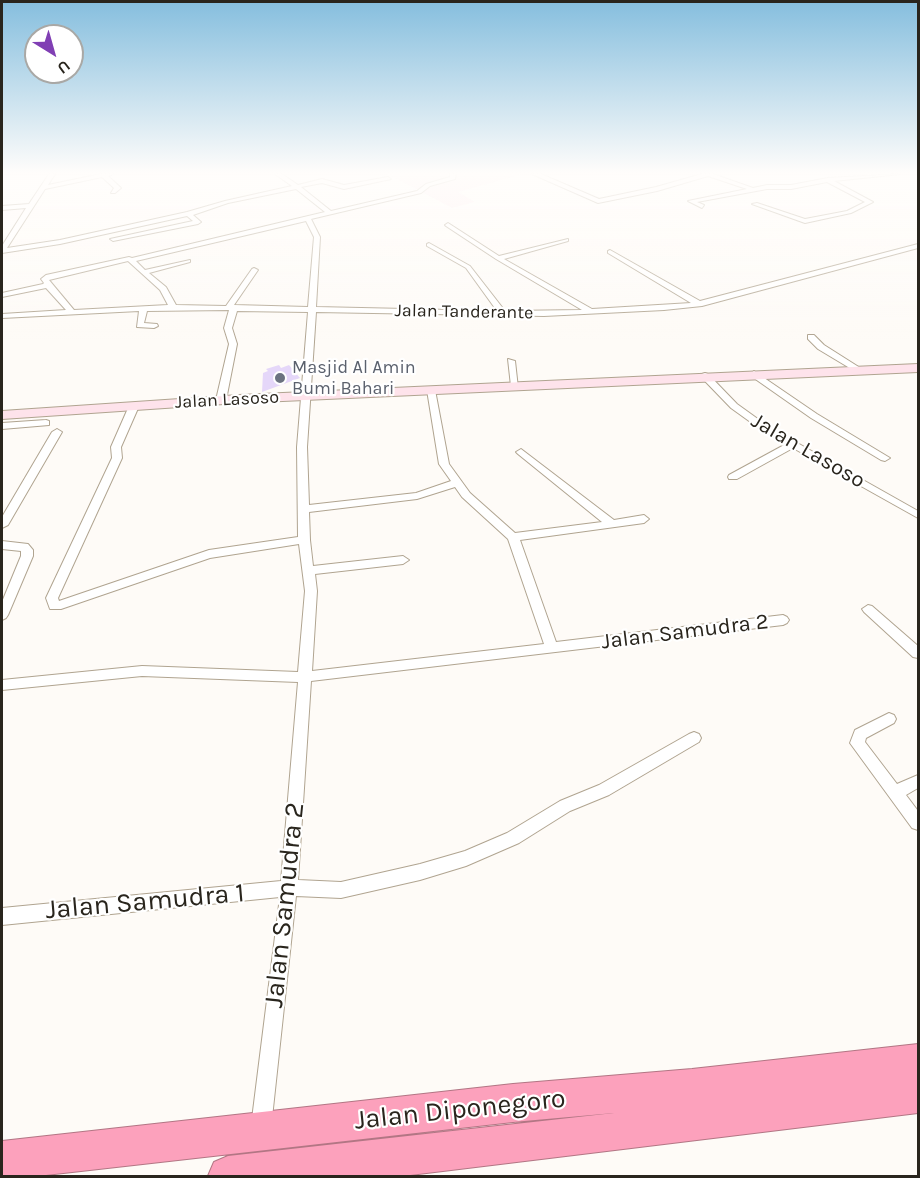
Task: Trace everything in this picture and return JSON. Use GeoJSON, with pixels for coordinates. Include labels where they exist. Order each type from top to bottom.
{"type":"FeatureCollection","features":[{"type":"Feature","properties":{"kind":"highway","name":"Jalan Diponegoro"},"geometry":{"type":"LineString","coordinates":[[2,1161],[260,1131],[918,1062]]}},
{"type":"Feature","properties":{"kind":"highway","name":"Jalan Diponegoro"},"geometry":{"type":"LineString","coordinates":[[228,1176],[539,1142],[720,1117],[918,1094]]}},
{"type":"Feature","properties":{"kind":"street"},"geometry":{"type":"LineString","coordinates":[[14,229],[4,241],[2,251],[60,242],[120,229]]}},
{"type":"Feature","properties":{"kind":"street"},"geometry":{"type":"LineString","coordinates":[[113,239],[163,229]]}},
{"type":"Feature","properties":{"kind":"street"},"geometry":{"type":"LineString","coordinates":[[71,311],[45,279],[265,229]]}},
{"type":"Feature","properties":{"kind":"street","name":"Jalan Samudra 2"},"geometry":{"type":"LineString","coordinates":[[260,1131],[289,888],[311,591],[304,540],[302,447],[317,237],[313,229]]}},
{"type":"Feature","properties":{"kind":"street"},"geometry":{"type":"LineString","coordinates":[[454,229],[498,258],[592,313]]}},
{"type":"Feature","properties":{"kind":"street"},"geometry":{"type":"LineString","coordinates":[[498,258],[566,240]]}},
{"type":"Feature","properties":{"kind":"street"},"geometry":{"type":"LineString","coordinates":[[429,245],[468,267],[503,313]]}},
{"type":"Feature","properties":{"kind":"street","name":"Jalan Tanderante"},"geometry":{"type":"LineString","coordinates":[[2,316],[173,307],[592,313],[699,304],[918,246]]}},
{"type":"Feature","properties":{"kind":"street"},"geometry":{"type":"LineString","coordinates":[[609,252],[699,304]]}},
{"type":"Feature","properties":{"kind":"street"},"geometry":{"type":"LineString","coordinates":[[132,260],[163,289],[173,307]]}},
{"type":"Feature","properties":{"kind":"street"},"geometry":{"type":"LineString","coordinates":[[145,272],[188,261]]}},
{"type":"Feature","properties":{"kind":"street"},"geometry":{"type":"LineString","coordinates":[[221,400],[233,344],[228,328],[231,308],[254,270]]}},
{"type":"Feature","properties":{"kind":"street"},"geometry":{"type":"LineString","coordinates":[[2,295],[47,284]]}},
{"type":"Feature","properties":{"kind":"street"},"geometry":{"type":"LineString","coordinates":[[144,308],[140,325],[154,326]]}},
{"type":"Feature","properties":{"kind":"street"},"geometry":{"type":"LineString","coordinates":[[811,337],[822,347],[861,371]]}},
{"type":"Feature","properties":{"kind":"street"},"geometry":{"type":"LineString","coordinates":[[511,361],[514,386]]}},
{"type":"Feature","properties":{"kind":"street","name":"Jalan Lasoso"},"geometry":{"type":"LineString","coordinates":[[2,415],[221,400],[918,368]]}},
{"type":"Feature","properties":{"kind":"street"},"geometry":{"type":"LineString","coordinates":[[754,374],[814,416],[885,458]]}},
{"type":"Feature","properties":{"kind":"street","name":"Jalan Lasoso"},"geometry":{"type":"LineString","coordinates":[[705,376],[734,406],[792,445],[918,515]]}},
{"type":"Feature","properties":{"kind":"street"},"geometry":{"type":"LineString","coordinates":[[431,390],[444,464],[456,483],[486,514],[513,537],[552,648]]}},
{"type":"Feature","properties":{"kind":"street"},"geometry":{"type":"LineString","coordinates":[[134,406],[116,447],[117,458],[52,598],[54,606],[61,606],[209,554],[304,540]]}},
{"type":"Feature","properties":{"kind":"street"},"geometry":{"type":"LineString","coordinates":[[2,426],[46,423]]}},
{"type":"Feature","properties":{"kind":"street"},"geometry":{"type":"LineString","coordinates":[[2,525],[57,432]]}},
{"type":"Feature","properties":{"kind":"street"},"geometry":{"type":"LineString","coordinates":[[733,477],[792,445]]}},
{"type":"Feature","properties":{"kind":"street"},"geometry":{"type":"LineString","coordinates":[[521,452],[612,524]]}},
{"type":"Feature","properties":{"kind":"street"},"geometry":{"type":"LineString","coordinates":[[303,509],[417,496],[456,483]]}},
{"type":"Feature","properties":{"kind":"street"},"geometry":{"type":"LineString","coordinates":[[513,537],[644,519]]}},
{"type":"Feature","properties":{"kind":"street"},"geometry":{"type":"LineString","coordinates":[[2,545],[17,545],[27,550],[27,556],[2,615]]}},
{"type":"Feature","properties":{"kind":"street"},"geometry":{"type":"LineString","coordinates":[[307,571],[404,560]]}},
{"type":"Feature","properties":{"kind":"street"},"geometry":{"type":"LineString","coordinates":[[868,609],[918,653]]}},
{"type":"Feature","properties":{"kind":"street","name":"Jalan Samudra 2"},"geometry":{"type":"LineString","coordinates":[[2,685],[142,671],[304,677],[783,620]]}},
{"type":"Feature","properties":{"kind":"street"},"geometry":{"type":"LineString","coordinates":[[889,718],[860,734],[857,743],[918,823]]}},
{"type":"Feature","properties":{"kind":"street","name":"Jalan Samudra 1"},"geometry":{"type":"LineString","coordinates":[[2,916],[289,888],[341,890],[420,872],[466,858],[513,838],[565,806],[604,790],[694,738]]}},
{"type":"Feature","properties":{"kind":"street"},"geometry":{"type":"LineString","coordinates":[[895,792],[918,781]]}},
{"type":"Feature","properties":{"kind":"building","name":"Masjid Al Amin Bumi Bahari"},"geometry":{"type":"Polygon","coordinates":[[[279,365],[281,368],[289,365],[300,378],[262,392],[263,373],[268,371],[266,369],[279,365]]]}},
{"type":"Feature","properties":{"kind":"place","name":"Masjid Al Amin Bumi Bahari"},"geometry":{"type":"Point","coordinates":[280,378]}}]}
